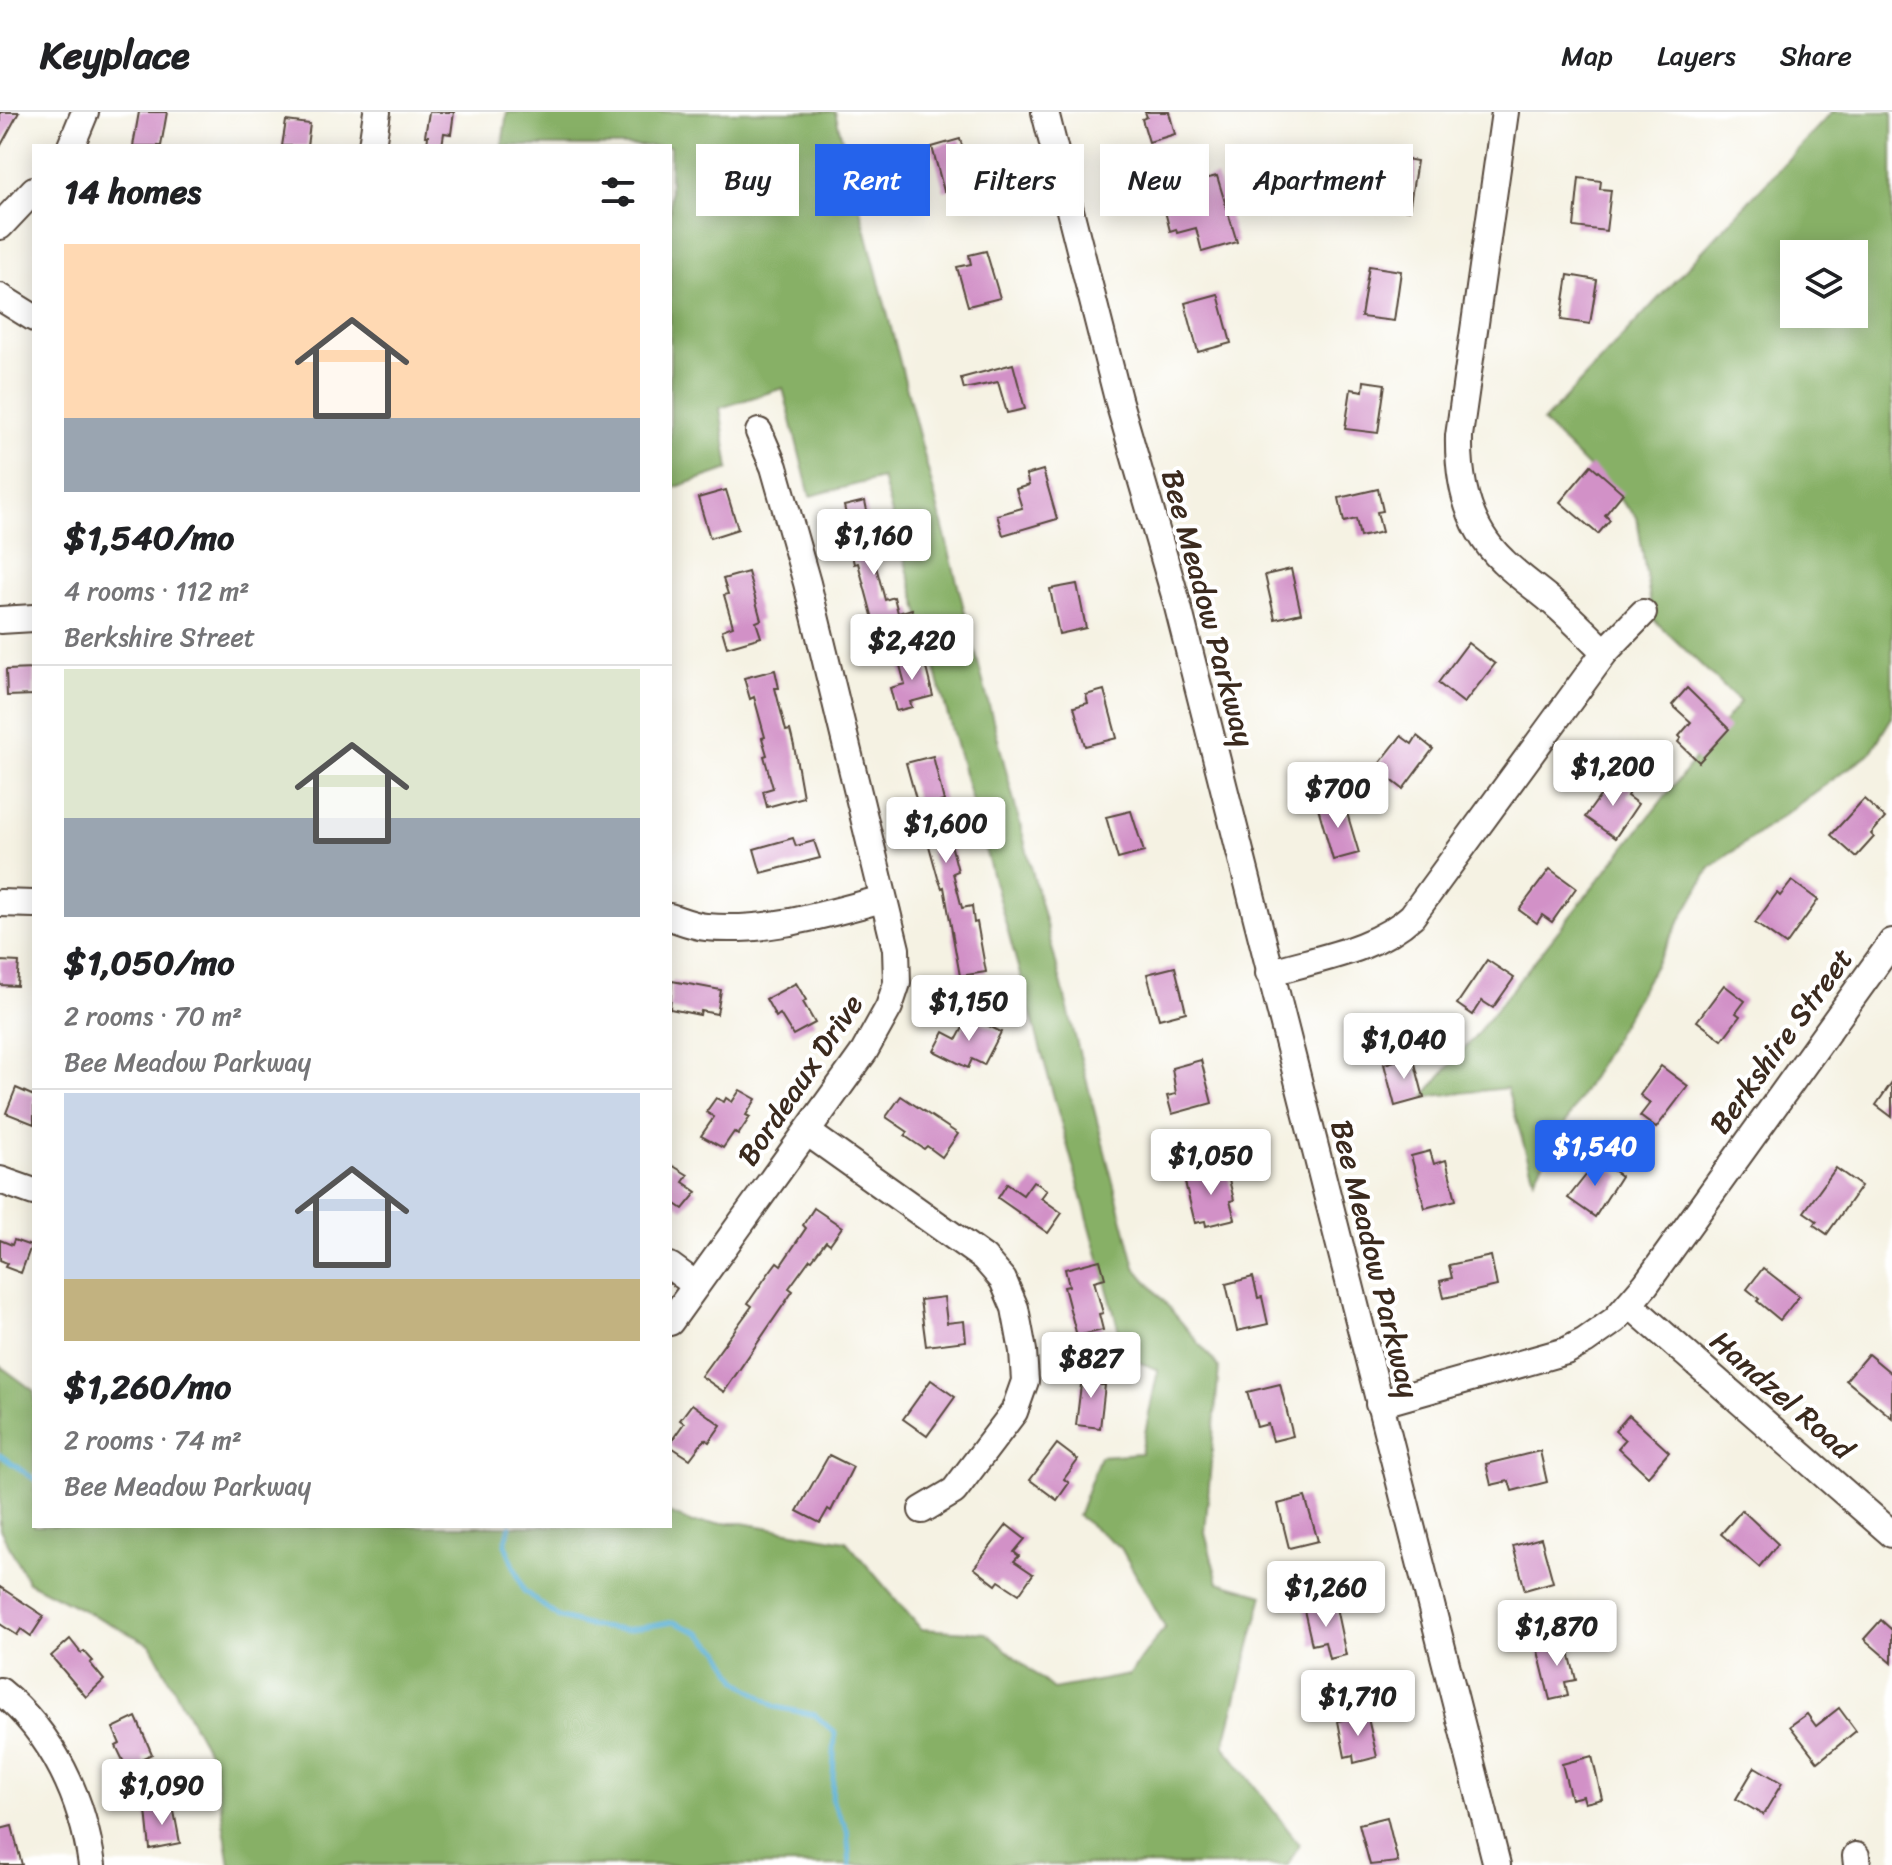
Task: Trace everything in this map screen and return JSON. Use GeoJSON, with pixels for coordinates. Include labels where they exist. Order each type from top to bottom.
{"type":"FeatureCollection","features":[{"type":"Feature","properties":{"kind":"street"},"geometry":{"type":"LineString","coordinates":[[72,144],[85,112]]}},
{"type":"Feature","properties":{"kind":"street"},"geometry":{"type":"LineString","coordinates":[[372,144],[377,112]]}},
{"type":"Feature","properties":{"kind":"street","name":"Bee Meadow Parkway"},"geometry":{"type":"LineString","coordinates":[[1045,112],[1118,399],[1176,599],[1497,1865]]}},
{"type":"Feature","properties":{"kind":"street"},"geometry":{"type":"LineString","coordinates":[[1505,112],[1459,436],[1461,482],[1468,506],[1484,539],[1503,561],[1555,604],[1605,652]]}},
{"type":"Feature","properties":{"kind":"street"},"geometry":{"type":"LineString","coordinates":[[0,226],[32,192]]}},
{"type":"Feature","properties":{"kind":"street"},"geometry":{"type":"LineString","coordinates":[[0,297],[32,317]]}},
{"type":"Feature","properties":{"kind":"street","name":"Bordeaux Drive"},"geometry":{"type":"LineString","coordinates":[[672,1319],[864,1052],[889,1007],[897,983],[896,949],[807,583],[774,467],[759,432]]}},
{"type":"Feature","properties":{"kind":"street"},"geometry":{"type":"LineString","coordinates":[[1269,973],[1375,942],[1397,930],[1412,916],[1605,652],[1643,613]]}},
{"type":"Feature","properties":{"kind":"street"},"geometry":{"type":"LineString","coordinates":[[0,620],[32,618]]}},
{"type":"Feature","properties":{"kind":"street"},"geometry":{"type":"LineString","coordinates":[[672,918],[703,927],[745,929],[792,923],[883,899]]}},
{"type":"Feature","properties":{"kind":"street"},"geometry":{"type":"LineString","coordinates":[[0,903],[32,904]]}},
{"type":"Feature","properties":{"kind":"street","name":"Berkshire Street"},"geometry":{"type":"LineString","coordinates":[[1379,1404],[1557,1355],[1598,1333],[1629,1304],[1892,942]]}},
{"type":"Feature","properties":{"kind":"street"},"geometry":{"type":"LineString","coordinates":[[807,1132],[984,1258],[1003,1280],[1015,1308],[1025,1381],[1014,1412],[954,1491],[922,1510]]}},
{"type":"Feature","properties":{"kind":"street"},"geometry":{"type":"LineString","coordinates":[[0,1180],[32,1191]]}},
{"type":"Feature","properties":{"kind":"street"},"geometry":{"type":"LineString","coordinates":[[672,1267],[696,1285]]}},
{"type":"Feature","properties":{"kind":"street","name":"Handzel Road"},"geometry":{"type":"LineString","coordinates":[[1629,1304],[1892,1534]]}},
{"type":"Feature","properties":{"kind":"street"},"geometry":{"type":"LineString","coordinates":[[0,1691],[37,1730],[71,1784],[84,1818],[92,1865]]}},
{"type":"Feature","properties":{"kind":"green space"},"geometry":{"type":"Polygon","coordinates":[[[507,112],[835,112],[843,144],[815,144],[815,216],[862,216],[1135,1267],[1219,1367],[1205,1533],[1218,1582],[1263,1595],[1224,1746],[1299,1844],[1288,1865],[230,1865],[214,1763],[150,1644],[28,1582],[0,1529],[0,1366],[32,1390],[32,1528],[672,1528],[672,1514],[692,1523],[742,1523],[846,1541],[921,1629],[986,1633],[1053,1689],[1129,1675],[1165,1627],[1121,1548],[1078,1516],[1100,1456],[1141,1453],[1158,1370],[1126,1356],[882,478],[810,496],[783,388],[720,408],[729,469],[672,488],[672,144],[502,144],[507,112]]]}},
{"type":"Feature","properties":{"kind":"green space"},"geometry":{"type":"Polygon","coordinates":[[[1832,112],[1892,112],[1892,717],[1871,752],[1710,868],[1534,1179],[1507,1088],[1423,1097],[1740,702],[1653,619],[1637,517],[1543,422],[1832,112]]]}},
{"type":"Feature","properties":{"kind":"building"},"geometry":{"type":"Polygon","coordinates":[[[0,112],[19,112],[0,147],[0,112]]]}},
{"type":"Feature","properties":{"kind":"building"},"geometry":{"type":"Polygon","coordinates":[[[139,112],[167,112],[161,144],[133,144],[139,112]]]}},
{"type":"Feature","properties":{"kind":"building"},"geometry":{"type":"Polygon","coordinates":[[[429,112],[454,112],[451,134],[444,133],[442,144],[427,144],[428,136],[425,136],[429,112]]]}},
{"type":"Feature","properties":{"kind":"building"},"geometry":{"type":"Polygon","coordinates":[[[1145,112],[1169,112],[1175,134],[1149,142],[1142,119],[1147,117],[1145,112]]]}},
{"type":"Feature","properties":{"kind":"building"},"geometry":{"type":"Polygon","coordinates":[[[286,121],[310,124],[307,144],[282,144],[286,121]]]}},
{"type":"Feature","properties":{"kind":"building"},"geometry":{"type":"Polygon","coordinates":[[[960,139],[961,144],[946,144],[946,190],[944,191],[932,147],[960,139]]]}},
{"type":"Feature","properties":{"kind":"building"},"geometry":{"type":"Polygon","coordinates":[[[1413,160],[1417,161],[1413,186],[1413,160]]]}},
{"type":"Feature","properties":{"kind":"building"},"geometry":{"type":"Polygon","coordinates":[[[1217,176],[1225,202],[1225,216],[1229,216],[1237,242],[1202,252],[1196,228],[1177,233],[1176,229],[1170,231],[1166,216],[1209,216],[1209,178],[1217,176]]]}},
{"type":"Feature","properties":{"kind":"building"},"geometry":{"type":"Polygon","coordinates":[[[1579,178],[1601,181],[1600,189],[1611,190],[1606,231],[1574,227],[1579,178]]]}},
{"type":"Feature","properties":{"kind":"building"},"geometry":{"type":"Polygon","coordinates":[[[986,251],[1000,298],[968,306],[957,267],[971,264],[969,255],[986,251]]]}},
{"type":"Feature","properties":{"kind":"building"},"geometry":{"type":"Polygon","coordinates":[[[1369,266],[1401,271],[1394,321],[1361,317],[1369,266]]]}},
{"type":"Feature","properties":{"kind":"building"},"geometry":{"type":"Polygon","coordinates":[[[1568,275],[1597,280],[1590,324],[1561,320],[1568,275]]]}},
{"type":"Feature","properties":{"kind":"building"},"geometry":{"type":"Polygon","coordinates":[[[1218,294],[1231,343],[1198,352],[1185,303],[1218,294]]]}},
{"type":"Feature","properties":{"kind":"building"},"geometry":{"type":"Polygon","coordinates":[[[1013,364],[1025,409],[1007,413],[998,382],[964,389],[961,378],[1013,364]]]}},
{"type":"Feature","properties":{"kind":"building"},"geometry":{"type":"Polygon","coordinates":[[[1364,381],[1385,384],[1378,433],[1345,429],[1351,389],[1363,391],[1364,381]]]}},
{"type":"Feature","properties":{"kind":"building"},"geometry":{"type":"Polygon","coordinates":[[[1591,465],[1623,493],[1605,515],[1610,520],[1598,534],[1560,502],[1591,465]]]}},
{"type":"Feature","properties":{"kind":"building"},"geometry":{"type":"Polygon","coordinates":[[[1043,470],[1057,519],[1003,535],[997,515],[1022,508],[1016,489],[1029,485],[1026,475],[1043,470]]]}},
{"type":"Feature","properties":{"kind":"building"},"geometry":{"type":"Polygon","coordinates":[[[1378,489],[1383,511],[1377,512],[1382,532],[1360,537],[1356,519],[1344,522],[1339,498],[1378,489]]]}},
{"type":"Feature","properties":{"kind":"building"},"geometry":{"type":"Polygon","coordinates":[[[726,490],[738,529],[710,538],[698,498],[726,490]]]}},
{"type":"Feature","properties":{"kind":"building"},"geometry":{"type":"Polygon","coordinates":[[[865,501],[877,558],[874,559],[885,600],[894,597],[898,613],[912,609],[916,623],[902,627],[905,638],[880,645],[858,563],[854,564],[845,524],[848,523],[844,506],[865,501]]]}},
{"type":"Feature","properties":{"kind":"building"},"geometry":{"type":"Polygon","coordinates":[[[1291,569],[1301,613],[1275,619],[1265,575],[1291,569]]]}},
{"type":"Feature","properties":{"kind":"building"},"geometry":{"type":"Polygon","coordinates":[[[748,572],[761,620],[756,622],[761,637],[727,647],[722,630],[733,626],[723,579],[748,572]]]}},
{"type":"Feature","properties":{"kind":"building"},"geometry":{"type":"Polygon","coordinates":[[[1077,584],[1086,628],[1059,634],[1050,589],[1077,584]]]}},
{"type":"Feature","properties":{"kind":"building"},"geometry":{"type":"Polygon","coordinates":[[[1468,643],[1495,664],[1464,703],[1438,683],[1468,643]]]}},
{"type":"Feature","properties":{"kind":"building"},"geometry":{"type":"Polygon","coordinates":[[[922,652],[933,696],[910,702],[912,707],[896,711],[890,688],[905,684],[898,658],[922,652]]]}},
{"type":"Feature","properties":{"kind":"building"},"geometry":{"type":"Polygon","coordinates":[[[32,669],[32,695],[7,696],[6,670],[32,669]]]}},
{"type":"Feature","properties":{"kind":"building"},"geometry":{"type":"Polygon","coordinates":[[[775,670],[779,688],[775,688],[786,731],[790,730],[803,797],[767,807],[763,791],[773,788],[764,756],[767,755],[762,738],[765,737],[754,697],[750,699],[744,678],[775,670]]]}},
{"type":"Feature","properties":{"kind":"building"},"geometry":{"type":"Polygon","coordinates":[[[1687,688],[1729,729],[1699,762],[1678,742],[1679,736],[1691,722],[1672,705],[1687,688]]]}},
{"type":"Feature","properties":{"kind":"building"},"geometry":{"type":"Polygon","coordinates":[[[1104,690],[1117,738],[1085,746],[1074,707],[1088,703],[1086,695],[1104,690]]]}},
{"type":"Feature","properties":{"kind":"building"},"geometry":{"type":"Polygon","coordinates":[[[1401,736],[1412,744],[1417,736],[1433,749],[1403,789],[1376,768],[1401,736]]]}},
{"type":"Feature","properties":{"kind":"building"},"geometry":{"type":"Polygon","coordinates":[[[933,756],[944,801],[940,802],[958,871],[953,873],[962,908],[972,906],[986,972],[960,976],[944,887],[938,878],[906,763],[933,756]]]}},
{"type":"Feature","properties":{"kind":"building"},"geometry":{"type":"Polygon","coordinates":[[[1614,777],[1631,789],[1627,796],[1638,804],[1615,838],[1585,817],[1614,777]]]}},
{"type":"Feature","properties":{"kind":"building"},"geometry":{"type":"Polygon","coordinates":[[[1337,799],[1342,815],[1347,813],[1359,853],[1333,860],[1317,804],[1337,799]]]}},
{"type":"Feature","properties":{"kind":"building"},"geometry":{"type":"Polygon","coordinates":[[[1864,799],[1885,818],[1871,834],[1874,837],[1856,857],[1831,835],[1864,799]]]}},
{"type":"Feature","properties":{"kind":"building"},"geometry":{"type":"Polygon","coordinates":[[[1131,811],[1144,852],[1118,859],[1106,817],[1131,811]]]}},
{"type":"Feature","properties":{"kind":"building"},"geometry":{"type":"Polygon","coordinates":[[[793,838],[796,846],[814,841],[820,858],[761,873],[754,849],[793,838]]]}},
{"type":"Feature","properties":{"kind":"building"},"geometry":{"type":"Polygon","coordinates":[[[1550,869],[1576,888],[1552,922],[1542,915],[1537,923],[1519,910],[1550,869]]]}},
{"type":"Feature","properties":{"kind":"building"},"geometry":{"type":"Polygon","coordinates":[[[1792,881],[1818,900],[1786,945],[1755,923],[1777,893],[1780,896],[1792,881]]]}},
{"type":"Feature","properties":{"kind":"building"},"geometry":{"type":"Polygon","coordinates":[[[1487,960],[1514,978],[1493,1008],[1482,1001],[1473,1015],[1457,1004],[1487,960]]]}},
{"type":"Feature","properties":{"kind":"building"},"geometry":{"type":"Polygon","coordinates":[[[0,961],[19,962],[17,986],[0,985],[0,961]]]}},
{"type":"Feature","properties":{"kind":"building"},"geometry":{"type":"Polygon","coordinates":[[[1175,967],[1186,1012],[1159,1019],[1147,974],[1175,967]]]}},
{"type":"Feature","properties":{"kind":"building"},"geometry":{"type":"Polygon","coordinates":[[[672,981],[721,990],[717,1014],[701,1011],[700,1015],[672,1009],[672,981]]]}},
{"type":"Feature","properties":{"kind":"building"},"geometry":{"type":"Polygon","coordinates":[[[796,983],[815,1023],[793,1035],[780,1014],[776,1017],[766,999],[796,983]]]}},
{"type":"Feature","properties":{"kind":"building"},"geometry":{"type":"Polygon","coordinates":[[[1724,985],[1745,1001],[1736,1013],[1740,1016],[1722,1040],[1697,1021],[1724,985]]]}},
{"type":"Feature","properties":{"kind":"building"},"geometry":{"type":"Polygon","coordinates":[[[969,1016],[1001,1032],[984,1065],[972,1059],[968,1068],[934,1051],[944,1032],[957,1039],[969,1016]]]}},
{"type":"Feature","properties":{"kind":"building"},"geometry":{"type":"Polygon","coordinates":[[[1413,1056],[1424,1098],[1395,1106],[1384,1064],[1413,1056]]]}},
{"type":"Feature","properties":{"kind":"building"},"geometry":{"type":"Polygon","coordinates":[[[1201,1060],[1212,1103],[1172,1114],[1167,1096],[1176,1094],[1172,1068],[1201,1060]]]}},
{"type":"Feature","properties":{"kind":"building"},"geometry":{"type":"Polygon","coordinates":[[[1661,1066],[1688,1086],[1656,1128],[1640,1116],[1650,1103],[1640,1095],[1661,1066]]]}},
{"type":"Feature","properties":{"kind":"building"},"geometry":{"type":"Polygon","coordinates":[[[1892,1082],[1892,1117],[1876,1105],[1892,1082]]]}},
{"type":"Feature","properties":{"kind":"building"},"geometry":{"type":"Polygon","coordinates":[[[16,1088],[32,1095],[32,1123],[6,1113],[16,1088]]]}},
{"type":"Feature","properties":{"kind":"building"},"geometry":{"type":"Polygon","coordinates":[[[740,1090],[756,1099],[746,1115],[750,1117],[738,1135],[734,1132],[723,1148],[701,1136],[714,1117],[706,1112],[716,1098],[724,1102],[726,1098],[732,1102],[740,1090]]]}},
{"type":"Feature","properties":{"kind":"building"},"geometry":{"type":"Polygon","coordinates":[[[901,1096],[958,1134],[942,1157],[905,1136],[908,1132],[886,1117],[901,1096]]]}},
{"type":"Feature","properties":{"kind":"building"},"geometry":{"type":"Polygon","coordinates":[[[1430,1151],[1434,1164],[1446,1160],[1456,1200],[1425,1208],[1411,1156],[1430,1151]]]}},
{"type":"Feature","properties":{"kind":"building"},"geometry":{"type":"Polygon","coordinates":[[[1598,1160],[1621,1176],[1595,1217],[1568,1198],[1598,1160]]]}},
{"type":"Feature","properties":{"kind":"building"},"geometry":{"type":"Polygon","coordinates":[[[672,1165],[688,1175],[683,1182],[697,1192],[683,1209],[672,1201],[672,1165]]]}},
{"type":"Feature","properties":{"kind":"building"},"geometry":{"type":"Polygon","coordinates":[[[1226,1167],[1235,1219],[1206,1226],[1205,1221],[1195,1223],[1184,1178],[1226,1167]]]}},
{"type":"Feature","properties":{"kind":"building"},"geometry":{"type":"Polygon","coordinates":[[[1836,1168],[1861,1186],[1827,1234],[1814,1225],[1817,1221],[1804,1212],[1836,1168]]]}},
{"type":"Feature","properties":{"kind":"building"},"geometry":{"type":"Polygon","coordinates":[[[1033,1181],[1047,1190],[1041,1198],[1062,1213],[1048,1233],[998,1198],[1007,1184],[1023,1195],[1033,1181]]]}},
{"type":"Feature","properties":{"kind":"building"},"geometry":{"type":"Polygon","coordinates":[[[814,1208],[842,1227],[830,1244],[826,1241],[810,1259],[789,1288],[793,1291],[724,1392],[701,1376],[752,1306],[748,1303],[768,1274],[777,1262],[781,1265],[806,1228],[803,1225],[814,1208]]]}},
{"type":"Feature","properties":{"kind":"building"},"geometry":{"type":"Polygon","coordinates":[[[0,1240],[12,1245],[14,1240],[31,1246],[21,1273],[5,1267],[7,1263],[0,1260],[0,1240]]]}},
{"type":"Feature","properties":{"kind":"building"},"geometry":{"type":"Polygon","coordinates":[[[1491,1256],[1497,1286],[1444,1298],[1440,1281],[1452,1278],[1449,1265],[1491,1256]]]}},
{"type":"Feature","properties":{"kind":"building"},"geometry":{"type":"Polygon","coordinates":[[[1100,1260],[1105,1278],[1094,1281],[1103,1313],[1099,1314],[1103,1330],[1077,1336],[1064,1287],[1069,1286],[1065,1269],[1100,1260]]]}},
{"type":"Feature","properties":{"kind":"building"},"geometry":{"type":"Polygon","coordinates":[[[1763,1268],[1799,1296],[1780,1320],[1747,1289],[1763,1268]]]}},
{"type":"Feature","properties":{"kind":"building"},"geometry":{"type":"Polygon","coordinates":[[[1253,1277],[1258,1298],[1262,1297],[1268,1324],[1237,1331],[1226,1284],[1253,1277]]]}},
{"type":"Feature","properties":{"kind":"building"},"geometry":{"type":"Polygon","coordinates":[[[944,1297],[947,1323],[964,1321],[966,1341],[926,1346],[920,1300],[944,1297]]]}},
{"type":"Feature","properties":{"kind":"building"},"geometry":{"type":"Polygon","coordinates":[[[1868,1354],[1892,1374],[1892,1418],[1846,1380],[1868,1354]]]}},
{"type":"Feature","properties":{"kind":"building"},"geometry":{"type":"Polygon","coordinates":[[[1087,1368],[1103,1370],[1101,1385],[1105,1385],[1100,1428],[1076,1425],[1081,1385],[1085,1385],[1087,1368]]]}},
{"type":"Feature","properties":{"kind":"building"},"geometry":{"type":"Polygon","coordinates":[[[931,1380],[955,1397],[927,1436],[903,1419],[931,1380]]]}},
{"type":"Feature","properties":{"kind":"building"},"geometry":{"type":"Polygon","coordinates":[[[1280,1384],[1293,1436],[1273,1441],[1268,1424],[1257,1427],[1247,1392],[1280,1384]]]}},
{"type":"Feature","properties":{"kind":"building"},"geometry":{"type":"Polygon","coordinates":[[[692,1404],[721,1425],[709,1442],[705,1439],[690,1459],[672,1447],[672,1440],[684,1423],[680,1420],[692,1404]]]}},
{"type":"Feature","properties":{"kind":"building"},"geometry":{"type":"Polygon","coordinates":[[[1629,1415],[1669,1452],[1648,1476],[1618,1448],[1625,1440],[1615,1431],[1629,1415]]]}},
{"type":"Feature","properties":{"kind":"building"},"geometry":{"type":"Polygon","coordinates":[[[1057,1444],[1078,1460],[1064,1479],[1069,1483],[1057,1500],[1030,1480],[1057,1444]]]}},
{"type":"Feature","properties":{"kind":"building"},"geometry":{"type":"Polygon","coordinates":[[[1540,1451],[1547,1482],[1512,1491],[1509,1481],[1491,1485],[1486,1464],[1540,1451]]]}},
{"type":"Feature","properties":{"kind":"building"},"geometry":{"type":"Polygon","coordinates":[[[829,1455],[853,1467],[831,1511],[828,1509],[820,1523],[797,1511],[829,1455]]]}},
{"type":"Feature","properties":{"kind":"building"},"geometry":{"type":"Polygon","coordinates":[[[1305,1497],[1318,1541],[1289,1548],[1278,1504],[1305,1497]]]}},
{"type":"Feature","properties":{"kind":"building"},"geometry":{"type":"Polygon","coordinates":[[[1742,1510],[1778,1544],[1759,1567],[1721,1534],[1742,1510]]]}},
{"type":"Feature","properties":{"kind":"building"},"geometry":{"type":"Polygon","coordinates":[[[1007,1525],[1025,1539],[1014,1552],[1019,1556],[1014,1561],[1033,1574],[1019,1594],[999,1581],[996,1585],[974,1568],[1007,1525]]]}},
{"type":"Feature","properties":{"kind":"building"},"geometry":{"type":"Polygon","coordinates":[[[1541,1538],[1553,1582],[1525,1590],[1513,1546],[1541,1538]]]}},
{"type":"Feature","properties":{"kind":"building"},"geometry":{"type":"Polygon","coordinates":[[[0,1587],[44,1616],[31,1636],[21,1629],[17,1635],[0,1624],[0,1587]]]}},
{"type":"Feature","properties":{"kind":"building"},"geometry":{"type":"Polygon","coordinates":[[[1335,1603],[1346,1655],[1329,1659],[1325,1642],[1312,1645],[1304,1610],[1335,1603]]]}},
{"type":"Feature","properties":{"kind":"building"},"geometry":{"type":"Polygon","coordinates":[[[1881,1620],[1892,1630],[1892,1663],[1864,1639],[1881,1620]]]}},
{"type":"Feature","properties":{"kind":"building"},"geometry":{"type":"Polygon","coordinates":[[[70,1639],[81,1653],[84,1651],[93,1661],[90,1663],[104,1680],[86,1697],[51,1656],[70,1639]]]}},
{"type":"Feature","properties":{"kind":"building"},"geometry":{"type":"Polygon","coordinates":[[[1566,1640],[1576,1680],[1565,1682],[1568,1696],[1550,1700],[1537,1647],[1566,1640]]]}},
{"type":"Feature","properties":{"kind":"building"},"geometry":{"type":"Polygon","coordinates":[[[1839,1708],[1856,1731],[1818,1762],[1790,1726],[1807,1714],[1816,1726],[1839,1708]]]}},
{"type":"Feature","properties":{"kind":"building"},"geometry":{"type":"Polygon","coordinates":[[[1367,1714],[1377,1757],[1354,1763],[1353,1755],[1345,1757],[1338,1721],[1367,1714]]]}},
{"type":"Feature","properties":{"kind":"building"},"geometry":{"type":"Polygon","coordinates":[[[136,1717],[152,1754],[143,1758],[145,1763],[128,1771],[116,1746],[120,1744],[113,1728],[136,1717]]]}},
{"type":"Feature","properties":{"kind":"building"},"geometry":{"type":"Polygon","coordinates":[[[1592,1756],[1602,1799],[1585,1803],[1583,1796],[1571,1799],[1562,1764],[1592,1756]]]}},
{"type":"Feature","properties":{"kind":"building"},"geometry":{"type":"Polygon","coordinates":[[[1755,1767],[1782,1783],[1763,1815],[1736,1799],[1755,1767]]]}},
{"type":"Feature","properties":{"kind":"building"},"geometry":{"type":"Polygon","coordinates":[[[173,1806],[180,1843],[150,1849],[146,1810],[173,1806]]]}},
{"type":"Feature","properties":{"kind":"building"},"geometry":{"type":"Polygon","coordinates":[[[1387,1817],[1398,1862],[1370,1865],[1359,1824],[1387,1817]]]}},
{"type":"Feature","properties":{"kind":"building"},"geometry":{"type":"Polygon","coordinates":[[[12,1826],[22,1865],[0,1865],[0,1829],[12,1826]]]}},
{"type":"Feature","properties":{"kind":"waterway"},"geometry":{"type":"LineString","coordinates":[[0,1455],[32,1478]]}},
{"type":"Feature","properties":{"kind":"waterway"},"geometry":{"type":"LineString","coordinates":[[509,1528],[505,1544],[524,1591],[558,1617],[590,1626],[625,1630],[674,1622],[699,1633],[720,1651],[738,1681],[776,1707],[815,1715],[835,1733],[832,1801],[847,1830],[850,1865]]}}]}
